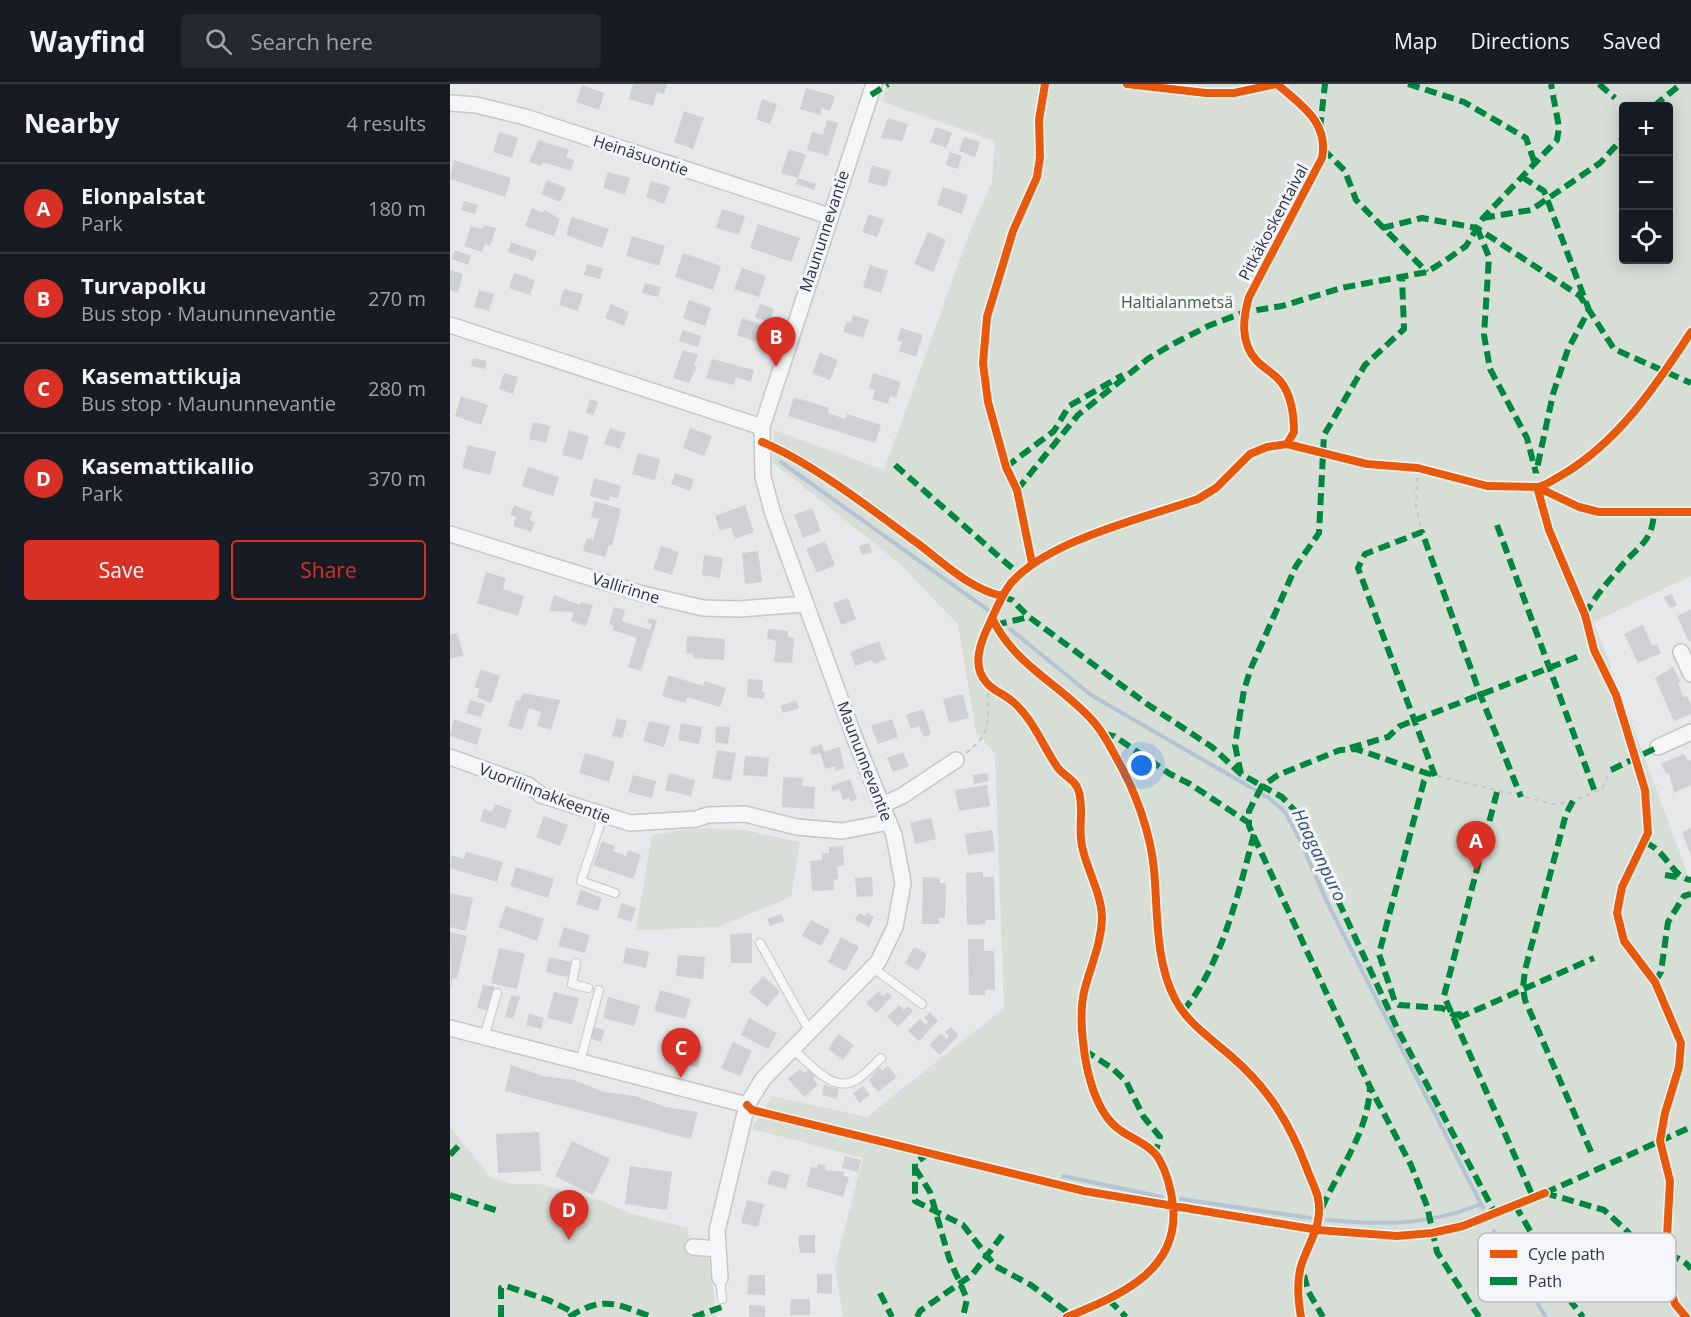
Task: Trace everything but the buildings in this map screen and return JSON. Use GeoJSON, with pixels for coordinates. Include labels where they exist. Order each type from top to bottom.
{"type":"FeatureCollection","features":[{"type":"Feature","properties":{"kind":"street","name":"Maununnevantie"},"geometry":{"type":"LineString","coordinates":[[720,1278],[717,1231],[747,1105],[763,1079],[873,968],[888,945],[900,909],[903,883],[901,860],[889,822],[806,604],[763,477],[762,428],[829,216],[874,84]]}},
{"type":"Feature","properties":{"kind":"street","name":"Heinäsuontie"},"geometry":{"type":"LineString","coordinates":[[450,103],[476,105],[525,117],[829,216]]}},
{"type":"Feature","properties":{"kind":"street"},"geometry":{"type":"LineString","coordinates":[[450,325],[762,428]]}},
{"type":"Feature","properties":{"kind":"street","name":"Vallirinne"},"geometry":{"type":"LineString","coordinates":[[450,534],[643,594],[703,608],[739,609],[806,604]]}},
{"type":"Feature","properties":{"kind":"street"},"geometry":{"type":"LineString","coordinates":[[1681,652],[1691,674]]}},
{"type":"Feature","properties":{"kind":"street"},"geometry":{"type":"LineString","coordinates":[[1658,747],[1691,732]]}},
{"type":"Feature","properties":{"kind":"street","name":"Vuorilinnakkeentie"},"geometry":{"type":"LineString","coordinates":[[450,757],[528,785],[541,795],[630,823],[696,819],[708,814],[745,814],[825,831],[842,831],[889,822]]}},
{"type":"Feature","properties":{"kind":"street"},"geometry":{"type":"LineString","coordinates":[[882,805],[902,796],[956,760]]}},
{"type":"Feature","properties":{"kind":"street"},"geometry":{"type":"LineString","coordinates":[[450,1028],[747,1105]]}},
{"type":"Feature","properties":{"kind":"street"},"geometry":{"type":"LineString","coordinates":[[693,1246],[718,1249]]}},
{"type":"Feature","properties":{"kind":"lane"},"geometry":{"type":"LineString","coordinates":[[603,816],[581,881],[615,893]]}},
{"type":"Feature","properties":{"kind":"lane"},"geometry":{"type":"LineString","coordinates":[[760,943],[810,1032]]}},
{"type":"Feature","properties":{"kind":"lane"},"geometry":{"type":"LineString","coordinates":[[576,963],[572,984],[588,988]]}},
{"type":"Feature","properties":{"kind":"lane"},"geometry":{"type":"LineString","coordinates":[[873,968],[922,1004]]}},
{"type":"Feature","properties":{"kind":"lane"},"geometry":{"type":"LineString","coordinates":[[580,1062],[599,990]]}},
{"type":"Feature","properties":{"kind":"lane"},"geometry":{"type":"LineString","coordinates":[[484,1037],[497,993]]}},
{"type":"Feature","properties":{"kind":"lane"},"geometry":{"type":"LineString","coordinates":[[793,1049],[829,1081],[843,1085],[855,1081],[881,1058]]}},
{"type":"Feature","properties":{"kind":"lane"},"geometry":{"type":"LineString","coordinates":[[720,1278],[722,1299]]}},
{"type":"Feature","properties":{"kind":"path"},"geometry":{"type":"LineString","coordinates":[[1408,468],[1430,471]]}},
{"type":"Feature","properties":{"kind":"path"},"geometry":{"type":"LineString","coordinates":[[1418,468],[1416,507],[1422,532]]}},
{"type":"Feature","properties":{"kind":"path"},"geometry":{"type":"LineString","coordinates":[[982,677],[988,686],[997,691]]}},
{"type":"Feature","properties":{"kind":"path"},"geometry":{"type":"LineString","coordinates":[[956,760],[984,738],[988,722],[988,686]]}},
{"type":"Feature","properties":{"kind":"path"},"geometry":{"type":"LineString","coordinates":[[1429,774],[1497,792],[1561,804],[1602,789],[1611,770]]}},
{"type":"Feature","properties":{"kind":"green space","name":"Haltialanmetsä"},"geometry":{"type":"Polygon","coordinates":[[[886,84],[1691,84],[1691,576],[1594,622],[1691,883],[1691,1317],[839,1317],[843,1316],[835,1266],[863,1158],[752,1129],[772,1096],[867,1117],[1004,1008],[995,754],[976,732],[958,624],[898,562],[772,462],[774,430],[884,470],[971,229],[992,182],[995,141],[883,102],[886,84]]]}},
{"type":"Feature","properties":{"kind":"green space"},"geometry":{"type":"Polygon","coordinates":[[[698,828],[745,830],[800,842],[791,897],[718,927],[636,930],[652,835],[698,828]]]}},
{"type":"Feature","properties":{"kind":"green space"},"geometry":{"type":"Polygon","coordinates":[[[450,1127],[491,1178],[512,1184],[539,1184],[602,1201],[631,1214],[688,1228],[690,1252],[708,1255],[717,1317],[450,1317],[450,1127]]]}},
{"type":"Feature","properties":{"kind":"waterway","name":"Haaganpuro"},"geometry":{"type":"LineString","coordinates":[[781,462],[988,610]]}},
{"type":"Feature","properties":{"kind":"waterway","name":"Haaganpuro"},"geometry":{"type":"LineString","coordinates":[[1010,629],[1091,695],[1269,798],[1285,812],[1327,902],[1483,1208]]}},
{"type":"Feature","properties":{"kind":"waterway","name":"Haaganpuro"},"geometry":{"type":"LineString","coordinates":[[1063,1176],[1162,1197]]}},
{"type":"Feature","properties":{"kind":"waterway","name":"Haaganpuro"},"geometry":{"type":"LineString","coordinates":[[1181,1199],[1310,1218]]}},
{"type":"Feature","properties":{"kind":"waterway","name":"Haaganpuro"},"geometry":{"type":"LineString","coordinates":[[1327,1220],[1368,1223],[1405,1222],[1442,1216],[1481,1204]]}},
{"type":"Feature","properties":{"kind":"waterway","name":"Haaganpuro"},"geometry":{"type":"LineString","coordinates":[[1537,1302],[1546,1317]]}},
{"type":"Feature","properties":{"kind":"marked path"},"geometry":{"type":"LineString","coordinates":[[871,95],[888,84]]}},
{"type":"Feature","properties":{"kind":"marked path"},"geometry":{"type":"LineString","coordinates":[[1320,129],[1325,84]]}},
{"type":"Feature","properties":{"kind":"marked path"},"geometry":{"type":"LineString","coordinates":[[1408,84],[1464,102],[1526,138],[1535,164]]}},
{"type":"Feature","properties":{"kind":"marked path"},"geometry":{"type":"LineString","coordinates":[[1017,490],[1078,415],[1149,358],[1171,345],[1208,326],[1245,312],[1282,306],[1341,288],[1427,272],[1466,246],[1483,218],[1557,140],[1559,127],[1551,84]]}},
{"type":"Feature","properties":{"kind":"marked path"},"geometry":{"type":"LineString","coordinates":[[1599,84],[1615,98]]}},
{"type":"Feature","properties":{"kind":"marked path"},"geometry":{"type":"LineString","coordinates":[[1659,102],[1681,84]]}},
{"type":"Feature","properties":{"kind":"marked path"},"geometry":{"type":"LineString","coordinates":[[1483,218],[1531,210],[1600,163],[1619,142]]}},
{"type":"Feature","properties":{"kind":"marked path"},"geometry":{"type":"LineString","coordinates":[[1323,149],[1345,171],[1356,200],[1427,272]]}},
{"type":"Feature","properties":{"kind":"marked path"},"geometry":{"type":"LineString","coordinates":[[1522,177],[1544,191],[1589,310],[1568,349],[1553,394],[1536,473]]}},
{"type":"Feature","properties":{"kind":"marked path"},"geometry":{"type":"LineString","coordinates":[[1382,228],[1422,218],[1477,228],[1580,296],[1614,349],[1691,383]]}},
{"type":"Feature","properties":{"kind":"marked path"},"geometry":{"type":"LineString","coordinates":[[1477,228],[1489,257],[1484,335],[1490,369],[1527,438],[1536,473]]}},
{"type":"Feature","properties":{"kind":"marked path"},"geometry":{"type":"LineString","coordinates":[[1241,774],[1235,745],[1244,690],[1251,668],[1296,566],[1319,533],[1324,435],[1365,365],[1404,329],[1402,277]]}},
{"type":"Feature","properties":{"kind":"marked path"},"geometry":{"type":"LineString","coordinates":[[1006,467],[1054,431],[1069,406],[1123,375]]}},
{"type":"Feature","properties":{"kind":"marked path"},"geometry":{"type":"LineString","coordinates":[[895,465],[1020,575]]}},
{"type":"Feature","properties":{"kind":"marked path"},"geometry":{"type":"LineString","coordinates":[[1585,615],[1603,588],[1645,541],[1651,530],[1654,513]]}},
{"type":"Feature","properties":{"kind":"marked path"},"geometry":{"type":"LineString","coordinates":[[1497,525],[1595,792]]}},
{"type":"Feature","properties":{"kind":"marked path"},"geometry":{"type":"LineString","coordinates":[[1435,776],[1358,568],[1365,554],[1422,532],[1480,694],[1521,797]]}},
{"type":"Feature","properties":{"kind":"marked path"},"geometry":{"type":"LineString","coordinates":[[1002,596],[1012,600],[1029,617],[1147,704],[1212,747],[1241,774],[1262,786],[1249,811],[1249,826],[1370,1087],[1411,1165],[1427,1206],[1437,1252],[1479,1317]]}},
{"type":"Feature","properties":{"kind":"marked path"},"geometry":{"type":"LineString","coordinates":[[995,625],[1029,617]]}},
{"type":"Feature","properties":{"kind":"marked path"},"geometry":{"type":"LineString","coordinates":[[1350,748],[1388,737],[1400,726],[1582,655]]}},
{"type":"Feature","properties":{"kind":"marked path"},"geometry":{"type":"LineString","coordinates":[[1103,734],[1114,736],[1249,823]]}},
{"type":"Feature","properties":{"kind":"marked path"},"geometry":{"type":"LineString","coordinates":[[1611,770],[1658,747]]}},
{"type":"Feature","properties":{"kind":"marked path"},"geometry":{"type":"LineString","coordinates":[[1462,1014],[1454,1015],[1442,1008],[1399,1005],[1395,1002],[1379,954],[1424,781],[1429,774],[1356,749],[1340,750],[1278,775],[1262,786],[1282,797],[1298,814],[1398,1030],[1495,1213]]}},
{"type":"Feature","properties":{"kind":"marked path"},"geometry":{"type":"LineString","coordinates":[[1497,792],[1444,996],[1533,1197]]}},
{"type":"Feature","properties":{"kind":"marked path"},"geometry":{"type":"LineString","coordinates":[[1573,801],[1566,814],[1525,970],[1523,988],[1525,1000],[1592,1154]]}},
{"type":"Feature","properties":{"kind":"marked path"},"geometry":{"type":"LineString","coordinates":[[1183,1011],[1197,993],[1219,950],[1228,927],[1254,834]]}},
{"type":"Feature","properties":{"kind":"marked path"},"geometry":{"type":"LineString","coordinates":[[1645,843],[1658,851],[1679,874],[1691,880]]}},
{"type":"Feature","properties":{"kind":"marked path"},"geometry":{"type":"LineString","coordinates":[[1665,875],[1683,878]]}},
{"type":"Feature","properties":{"kind":"marked path"},"geometry":{"type":"LineString","coordinates":[[1655,982],[1661,972],[1668,922],[1684,896],[1691,894]]}},
{"type":"Feature","properties":{"kind":"marked path"},"geometry":{"type":"LineString","coordinates":[[1458,1018],[1594,958]]}},
{"type":"Feature","properties":{"kind":"marked path"},"geometry":{"type":"LineString","coordinates":[[1084,1050],[1112,1068],[1126,1081],[1143,1116],[1160,1137],[1155,1154]]}},
{"type":"Feature","properties":{"kind":"marked path"},"geometry":{"type":"LineString","coordinates":[[1322,1208],[1359,1135],[1368,1104],[1370,1087]]}},
{"type":"Feature","properties":{"kind":"marked path"},"geometry":{"type":"LineString","coordinates":[[1545,1193],[1691,1127]]}},
{"type":"Feature","properties":{"kind":"marked path"},"geometry":{"type":"LineString","coordinates":[[450,1155],[462,1142]]}},
{"type":"Feature","properties":{"kind":"marked path"},"geometry":{"type":"LineString","coordinates":[[929,1153],[915,1163],[915,1201],[963,1225],[995,1266],[1031,1285],[1071,1315]]}},
{"type":"Feature","properties":{"kind":"marked path"},"geometry":{"type":"LineString","coordinates":[[915,1168],[930,1192],[949,1258],[967,1299],[963,1317]]}},
{"type":"Feature","properties":{"kind":"marked path"},"geometry":{"type":"LineString","coordinates":[[1545,1193],[1604,1210],[1629,1233]]}},
{"type":"Feature","properties":{"kind":"marked path"},"geometry":{"type":"LineString","coordinates":[[450,1195],[498,1211]]}},
{"type":"Feature","properties":{"kind":"marked path"},"geometry":{"type":"LineString","coordinates":[[1515,1205],[1531,1233]]}},
{"type":"Feature","properties":{"kind":"marked path"},"geometry":{"type":"LineString","coordinates":[[917,1317],[920,1311],[972,1275],[1004,1233]]}},
{"type":"Feature","properties":{"kind":"marked path"},"geometry":{"type":"LineString","coordinates":[[1676,1258],[1682,1260],[1691,1269]]}},
{"type":"Feature","properties":{"kind":"marked path"},"geometry":{"type":"LineString","coordinates":[[1304,1275],[1308,1291],[1323,1317]]}},
{"type":"Feature","properties":{"kind":"marked path"},"geometry":{"type":"LineString","coordinates":[[501,1317],[501,1288],[506,1286],[548,1300],[575,1313]]}},
{"type":"Feature","properties":{"kind":"marked path"},"geometry":{"type":"LineString","coordinates":[[880,1293],[892,1317]]}},
{"type":"Feature","properties":{"kind":"marked path"},"geometry":{"type":"LineString","coordinates":[[1109,1300],[1126,1317]]}},
{"type":"Feature","properties":{"kind":"marked path"},"geometry":{"type":"LineString","coordinates":[[1571,1302],[1583,1317]]}},
{"type":"Feature","properties":{"kind":"marked path"},"geometry":{"type":"LineString","coordinates":[[569,1317],[581,1310],[601,1304],[619,1305],[652,1317]]}},
{"type":"Feature","properties":{"kind":"marked path"},"geometry":{"type":"LineString","coordinates":[[693,1317],[722,1307]]}},
{"type":"Feature","properties":{"kind":"cycle path"},"geometry":{"type":"LineString","coordinates":[[1032,563],[1017,490],[1006,467],[988,402],[983,363],[987,317],[1013,231],[1037,177],[1040,157],[1039,120],[1045,84]]}},
{"type":"Feature","properties":{"kind":"cycle path"},"geometry":{"type":"LineString","coordinates":[[1127,84],[1206,93],[1234,93],[1276,84]]}},
{"type":"Feature","properties":{"kind":"cycle path","name":"Pitkäkoskentaival"},"geometry":{"type":"LineString","coordinates":[[1277,84],[1311,115],[1317,124],[1323,145],[1322,158],[1249,297],[1245,313],[1244,330],[1247,346],[1259,363],[1281,382],[1290,399],[1294,432],[1287,444]]}},
{"type":"Feature","properties":{"kind":"cycle path"},"geometry":{"type":"LineString","coordinates":[[1667,1233],[1670,1181],[1660,1141],[1665,1113],[1679,1067],[1681,1043],[1655,982],[1624,941],[1617,913],[1622,887],[1648,833],[1645,790],[1616,695],[1594,650],[1585,615],[1549,530],[1537,487],[1550,482],[1582,462],[1618,429],[1650,392],[1691,332]]}},
{"type":"Feature","properties":{"kind":"cycle path"},"geometry":{"type":"LineString","coordinates":[[762,442],[800,461],[839,486],[966,580],[977,587],[1002,596]]}},
{"type":"Feature","properties":{"kind":"cycle path"},"geometry":{"type":"LineString","coordinates":[[1067,1317],[1125,1290],[1156,1264],[1167,1248],[1173,1228],[1173,1205],[1168,1181],[1156,1154],[1120,1130],[1104,1113],[1093,1090],[1084,1053],[1082,1002],[1098,946],[1102,919],[1100,901],[1082,846],[1078,788],[1058,768],[1026,716],[1012,701],[989,685],[982,676],[978,663],[983,637],[1007,588],[1028,568],[1049,554],[1098,532],[1198,499],[1216,488],[1250,454],[1267,447],[1287,444],[1367,464],[1418,468],[1487,486],[1537,487],[1579,507],[1599,512],[1691,512]]}},
{"type":"Feature","properties":{"kind":"cycle path"},"geometry":{"type":"LineString","coordinates":[[992,618],[1002,635],[1025,662],[1080,708],[1097,725],[1109,744],[1130,784],[1146,827],[1154,870],[1161,953],[1175,999],[1186,1016],[1257,1082],[1277,1108],[1293,1137],[1316,1191],[1319,1207],[1315,1232],[1299,1276],[1298,1297],[1301,1317]]}},
{"type":"Feature","properties":{"kind":"cycle path"},"geometry":{"type":"LineString","coordinates":[[747,1105],[752,1110],[1084,1191],[1318,1230],[1397,1236],[1432,1233],[1463,1226],[1545,1193]]}},
{"type":"Feature","properties":{"kind":"cycle path"},"geometry":{"type":"LineString","coordinates":[[1674,1302],[1686,1317]]}},
{"type":"Feature","properties":{"kind":"place","name":"Turvapolku"},"geometry":{"type":"Point","coordinates":[776,367]}},
{"type":"Feature","properties":{"kind":"place","name":"Elonpalstat"},"geometry":{"type":"Point","coordinates":[1476,871]}},
{"type":"Feature","properties":{"kind":"place","name":"Kasemattikuja"},"geometry":{"type":"Point","coordinates":[681,1078]}},
{"type":"Feature","properties":{"kind":"place","name":"Kasemattikallio"},"geometry":{"type":"Point","coordinates":[569,1240]}}]}
